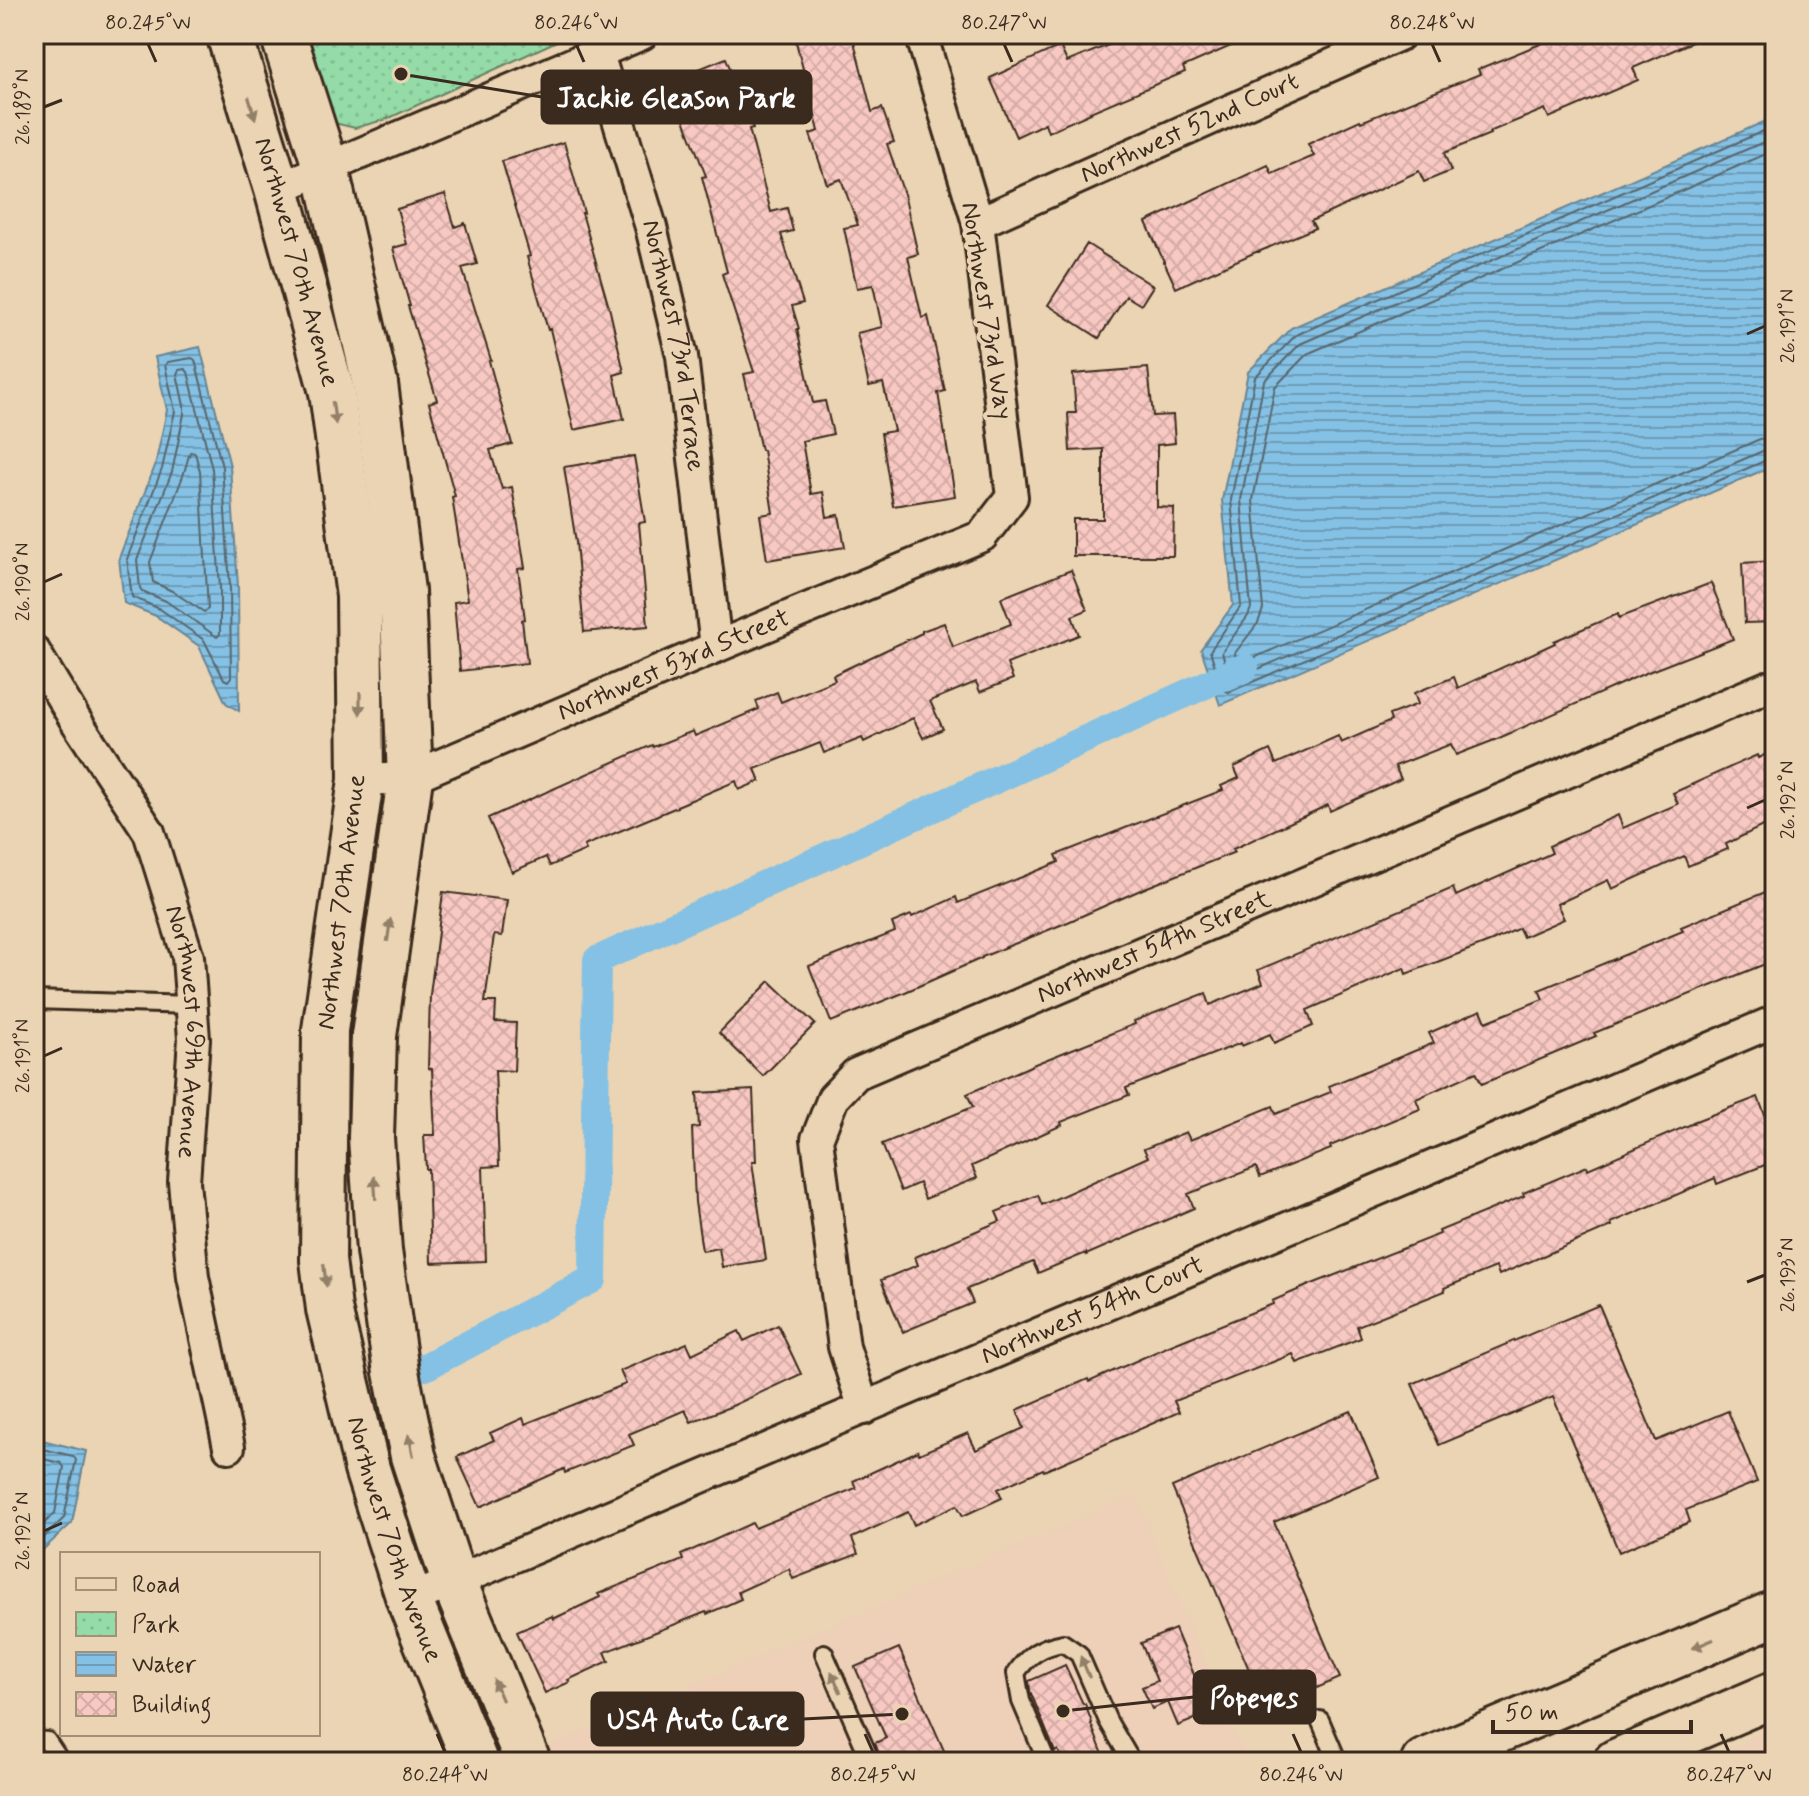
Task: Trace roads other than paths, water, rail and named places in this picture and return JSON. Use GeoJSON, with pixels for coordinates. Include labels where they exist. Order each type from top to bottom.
{"type":"FeatureCollection","features":[{"type":"Feature","properties":{"kind":"main road","name":"Northwest 70th Avenue"},"geometry":{"type":"LineString","coordinates":[[229,34],[277,189],[332,392],[359,596],[361,780],[325,1030],[323,1260],[329,1309],[367,1469],[409,1599],[475,1762]]}},
{"type":"Feature","properties":{"kind":"main road","name":"Northwest 70th Avenue"},"geometry":{"type":"LineString","coordinates":[[283,34],[326,169],[375,384],[402,591],[410,778],[374,1036],[371,1138],[379,1251],[396,1372],[413,1456],[454,1582],[528,1762]]}},
{"type":"Feature","properties":{"kind":"main road"},"geometry":{"type":"LineString","coordinates":[[323,1121],[372,1120]]}},
{"type":"Feature","properties":{"kind":"main road"},"geometry":{"type":"LineString","coordinates":[[1424,1762],[1775,1613]]}},
{"type":"Feature","properties":{"kind":"main road"},"geometry":{"type":"LineString","coordinates":[[1616,1762],[1775,1694]]}},
{"type":"Feature","properties":{"kind":"street"},"geometry":{"type":"LineString","coordinates":[[277,189],[642,34]]}},
{"type":"Feature","properties":{"kind":"street","name":"Northwest 73rd Way"},"geometry":{"type":"LineString","coordinates":[[921,34],[978,223],[1012,497],[982,536]]}},
{"type":"Feature","properties":{"kind":"street","name":"Northwest 52nd Court"},"geometry":{"type":"LineString","coordinates":[[978,223],[1401,34]]}},
{"type":"Feature","properties":{"kind":"street","name":"Northwest 73rd Terrace"},"geometry":{"type":"LineString","coordinates":[[598,54],[651,227],[682,356],[716,647]]}},
{"type":"Feature","properties":{"kind":"street","name":"Northwest 53rd Street"},"geometry":{"type":"LineString","coordinates":[[361,780],[410,778],[982,536]]}},
{"type":"Feature","properties":{"kind":"street","name":"Northwest 69th Avenue"},"geometry":{"type":"LineString","coordinates":[[34,651],[149,832],[188,957],[194,1039],[184,1182],[193,1277],[229,1447]]}},
{"type":"Feature","properties":{"kind":"street","name":"Northwest 54th Street"},"geometry":{"type":"LineString","coordinates":[[864,1409],[844,1347],[817,1139],[833,1098],[856,1074],[1767,687],[1775,687]]}},
{"type":"Feature","properties":{"kind":"street","name":"Northwest 54th Court"},"geometry":{"type":"LineString","coordinates":[[409,1599],[1775,1021]]}},
{"type":"Feature","properties":{"kind":"lane"},"geometry":{"type":"LineString","coordinates":[[34,1000],[191,1005]]}},
{"type":"Feature","properties":{"kind":"lane"},"geometry":{"type":"LineString","coordinates":[[1047,1762],[1021,1701],[1016,1673],[1026,1658],[1048,1646],[1063,1643],[1079,1654],[1108,1721],[1132,1762]]}},
{"type":"Feature","properties":{"kind":"lane"},"geometry":{"type":"LineString","coordinates":[[824,1653],[871,1762]]}},
{"type":"Feature","properties":{"kind":"lane"},"geometry":{"type":"LineString","coordinates":[[1320,1720],[1338,1762]]}},
{"type":"Feature","properties":{"kind":"lane"},"geometry":{"type":"LineString","coordinates":[[34,1740],[47,1741],[61,1762]]}},
{"type":"Feature","properties":{"kind":"water"},"geometry":{"type":"Polygon","coordinates":[[[1775,117],[1775,465],[1220,705],[1201,649],[1233,605],[1222,500],[1248,372],[1291,328],[1775,117]]]}},
{"type":"Feature","properties":{"kind":"water"},"geometry":{"type":"Polygon","coordinates":[[[200,347],[230,466],[238,586],[239,711],[226,703],[199,646],[156,616],[124,603],[119,558],[155,466],[167,410],[155,357],[200,347]]]}},
{"type":"Feature","properties":{"kind":"water"},"geometry":{"type":"Polygon","coordinates":[[[34,1438],[86,1451],[72,1523],[34,1558],[34,1438]]]}},
{"type":"Feature","properties":{"kind":"waterway"},"geometry":{"type":"LineString","coordinates":[[425,1367],[593,1279],[597,960],[1245,667]]}},
{"type":"Feature","properties":{"kind":"place","name":"Jackie Gleason Park"},"geometry":{"type":"Point","coordinates":[401,74]}},
{"type":"Feature","properties":{"kind":"place","name":"Popeyes"},"geometry":{"type":"Point","coordinates":[1063,1711]}},
{"type":"Feature","properties":{"kind":"place","name":"USA Auto Care"},"geometry":{"type":"Point","coordinates":[902,1714]}}]}
